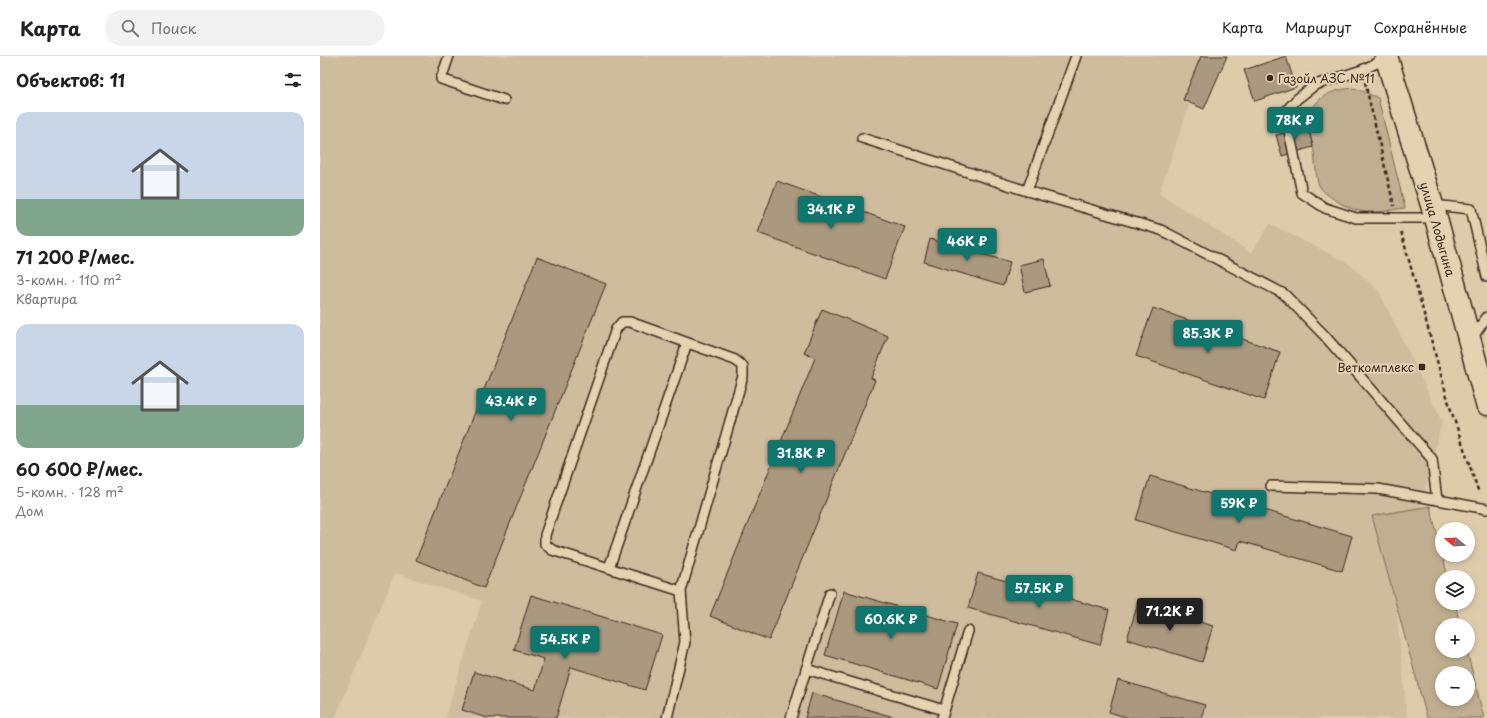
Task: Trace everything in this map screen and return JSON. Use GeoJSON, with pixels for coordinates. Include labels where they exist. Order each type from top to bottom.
{"type":"FeatureCollection","features":[{"type":"Feature","properties":{"kind":"main road","name":"улица Лодыгина"},"geometry":{"type":"LineString","coordinates":[[1387,57],[1434,212],[1487,404]]}},
{"type":"Feature","properties":{"kind":"lane"},"geometry":{"type":"LineString","coordinates":[[449,56],[441,79],[504,100]]}},
{"type":"Feature","properties":{"kind":"lane"},"geometry":{"type":"LineString","coordinates":[[1027,191],[1076,56]]}},
{"type":"Feature","properties":{"kind":"lane"},"geometry":{"type":"LineString","coordinates":[[1387,57],[1362,70],[1315,85],[1285,112],[1302,193],[1325,208],[1356,218],[1397,218],[1434,212],[1471,209],[1487,277]]}},
{"type":"Feature","properties":{"kind":"lane"},"geometry":{"type":"LineString","coordinates":[[862,138],[1027,191],[1161,230],[1284,294],[1324,335],[1432,459],[1437,500]]}},
{"type":"Feature","properties":{"kind":"lane"},"geometry":{"type":"LineString","coordinates":[[1470,341],[1487,317]]}},
{"type":"Feature","properties":{"kind":"lane"},"geometry":{"type":"LineString","coordinates":[[667,718],[685,642],[681,591],[744,376],[743,366],[736,360],[687,342],[630,322],[622,322],[616,329],[552,513],[545,535],[546,544],[552,550],[681,591]]}},
{"type":"Feature","properties":{"kind":"lane"},"geometry":{"type":"LineString","coordinates":[[609,568],[687,342]]}},
{"type":"Feature","properties":{"kind":"lane"},"geometry":{"type":"LineString","coordinates":[[1271,486],[1378,489],[1486,509]]}},
{"type":"Feature","properties":{"kind":"lane"},"geometry":{"type":"LineString","coordinates":[[790,718],[830,593]]}},
{"type":"Feature","properties":{"kind":"lane"},"geometry":{"type":"LineString","coordinates":[[806,669],[943,714],[968,631]]}},
{"type":"Feature","properties":{"kind":"path"},"geometry":{"type":"LineString","coordinates":[[1362,70],[1397,218],[1450,407],[1486,509]]}},
{"type":"Feature","properties":{"kind":"shaded area"},"geometry":{"type":"Polygon","coordinates":[[[320,56],[1227,56],[1204,109],[1190,103],[1159,193],[1251,253],[1270,224],[1348,263],[1379,291],[1442,422],[1421,506],[1389,528],[1407,718],[445,718],[482,601],[395,573],[335,718],[320,718],[320,56]]]}},
{"type":"Feature","properties":{"kind":"shaded area"},"geometry":{"type":"Polygon","coordinates":[[[1355,88],[1378,98],[1405,208],[1376,212],[1359,211],[1349,208],[1337,201],[1321,189],[1319,185],[1309,122],[1311,113],[1314,106],[1324,96],[1339,90],[1355,88]]]}},
{"type":"Feature","properties":{"kind":"shaded area"},"geometry":{"type":"Polygon","coordinates":[[[1430,506],[1435,526],[1435,562],[1444,562],[1446,570],[1435,570],[1435,610],[1457,610],[1458,618],[1435,618],[1435,658],[1469,658],[1471,666],[1435,666],[1435,706],[1475,706],[1475,683],[1484,718],[1427,718],[1372,516],[1430,506]]]}},
{"type":"Feature","properties":{"kind":"building"},"geometry":{"type":"Polygon","coordinates":[[[1201,56],[1227,56],[1204,109],[1183,100],[1201,56]]]}},
{"type":"Feature","properties":{"kind":"building","name":"Газойл АЗС №11"},"geometry":{"type":"Polygon","coordinates":[[[1286,56],[1296,87],[1255,101],[1244,70],[1286,56]]]}},
{"type":"Feature","properties":{"kind":"building"},"geometry":{"type":"Polygon","coordinates":[[[1308,126],[1313,147],[1282,156],[1276,135],[1308,126]]]}},
{"type":"Feature","properties":{"kind":"building"},"geometry":{"type":"Polygon","coordinates":[[[777,181],[905,227],[885,279],[758,233],[777,181]]]}},
{"type":"Feature","properties":{"kind":"building"},"geometry":{"type":"Polygon","coordinates":[[[930,239],[1010,262],[1003,286],[924,262],[930,239]]]}},
{"type":"Feature","properties":{"kind":"building"},"geometry":{"type":"Polygon","coordinates":[[[537,257],[606,284],[484,588],[416,560],[537,257]]]}},
{"type":"Feature","properties":{"kind":"building"},"geometry":{"type":"Polygon","coordinates":[[[1044,259],[1050,286],[1025,292],[1019,265],[1044,259]]]}},
{"type":"Feature","properties":{"kind":"building"},"geometry":{"type":"Polygon","coordinates":[[[1153,308],[1280,352],[1264,400],[1136,356],[1153,308]]]}},
{"type":"Feature","properties":{"kind":"building"},"geometry":{"type":"Polygon","coordinates":[[[822,309],[888,336],[871,378],[875,380],[769,640],[710,616],[815,358],[804,353],[822,309]]]}},
{"type":"Feature","properties":{"kind":"building"},"geometry":{"type":"Polygon","coordinates":[[[1150,476],[1352,536],[1342,571],[1240,541],[1237,550],[1136,520],[1150,476]]]}},
{"type":"Feature","properties":{"kind":"building"},"geometry":{"type":"Polygon","coordinates":[[[978,573],[1109,610],[1100,645],[968,608],[978,573]]]}},
{"type":"Feature","properties":{"kind":"building"},"geometry":{"type":"Polygon","coordinates":[[[844,591],[957,624],[938,689],[825,655],[844,591]]]}},
{"type":"Feature","properties":{"kind":"building"},"geometry":{"type":"Polygon","coordinates":[[[531,595],[662,635],[645,690],[571,667],[556,718],[487,718],[462,710],[474,672],[535,690],[544,659],[514,650],[531,595]]]}},
{"type":"Feature","properties":{"kind":"building"},"geometry":{"type":"Polygon","coordinates":[[[1138,603],[1213,626],[1202,662],[1127,639],[1138,603]]]}},
{"type":"Feature","properties":{"kind":"building"},"geometry":{"type":"Polygon","coordinates":[[[1118,680],[1205,705],[1201,718],[1129,718],[1109,712],[1118,680]]]}},
{"type":"Feature","properties":{"kind":"building"},"geometry":{"type":"Polygon","coordinates":[[[812,693],[897,718],[805,718],[812,693]]]}},
{"type":"Feature","properties":{"kind":"place","name":"Газойл АЗС №11"},"geometry":{"type":"Point","coordinates":[1270,78]}},
{"type":"Feature","properties":{"kind":"place","name":"Веткомплекс"},"geometry":{"type":"Point","coordinates":[1422,367]}}]}
